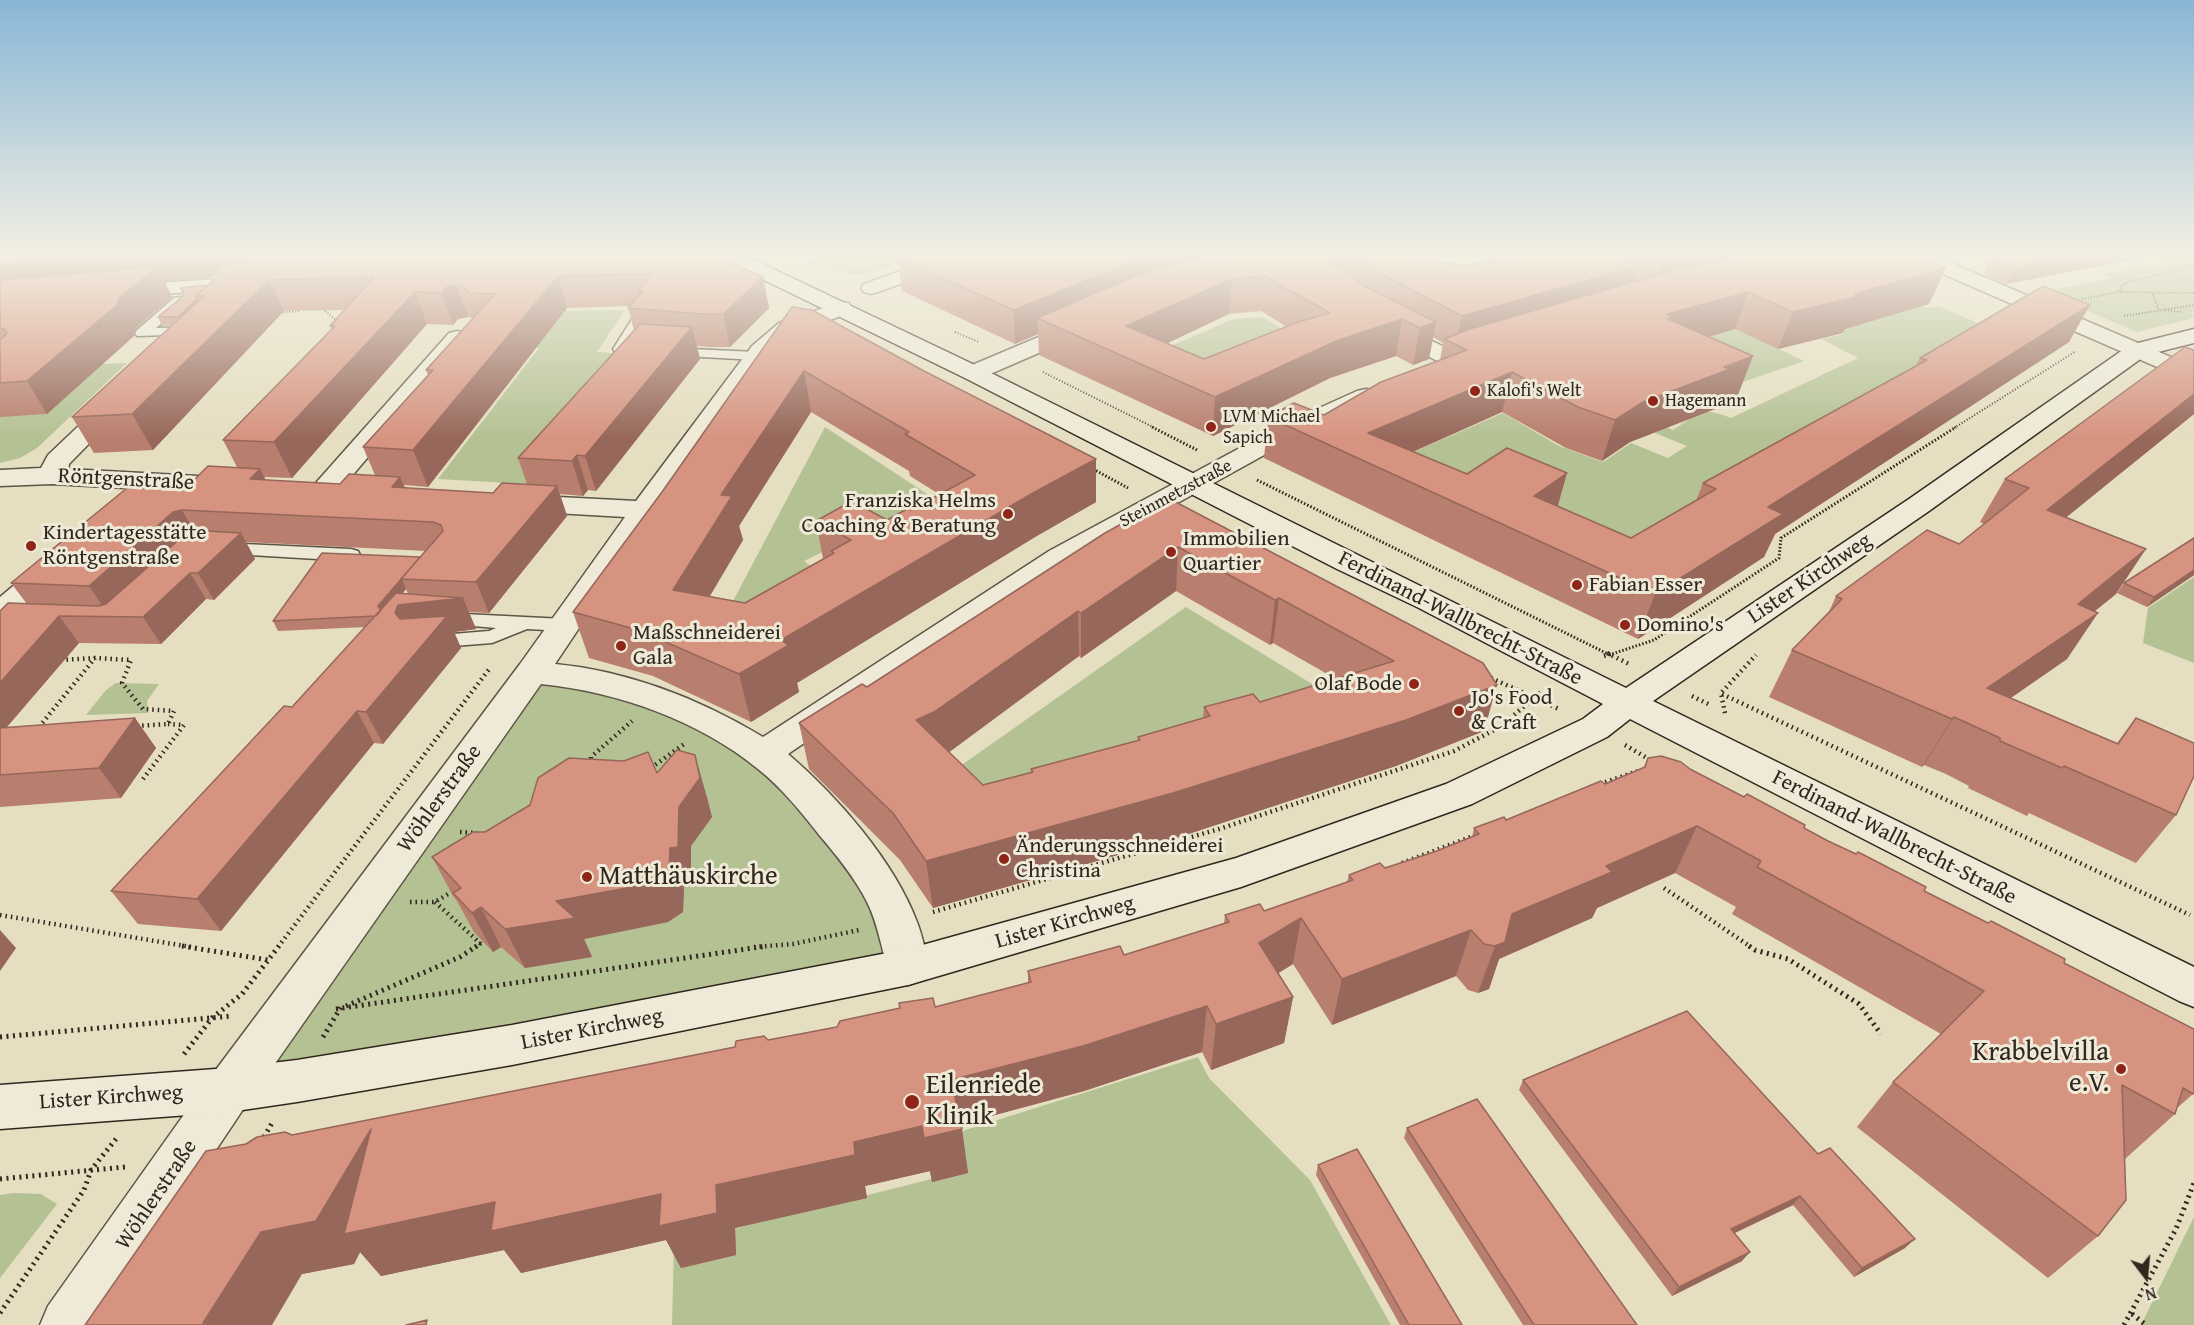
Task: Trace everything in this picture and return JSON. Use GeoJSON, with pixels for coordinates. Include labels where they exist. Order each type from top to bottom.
{"type":"FeatureCollection","features":[{"type":"Feature","properties":{"kind":"street"},"geometry":{"type":"LineString","coordinates":[[166,355],[209,315]]}},
{"type":"Feature","properties":{"kind":"street","name":"Wöhlerstraße"},"geometry":{"type":"LineString","coordinates":[[68,1325],[229,1090],[532,672],[644,510],[756,356],[787,328],[823,315]]}},
{"type":"Feature","properties":{"kind":"street","name":"Ferdinand-Wallbrecht-Straße"},"geometry":{"type":"LineString","coordinates":[[855,315],[1348,563],[1428,600],[1627,703],[2194,988]]}},
{"type":"Feature","properties":{"kind":"street"},"geometry":{"type":"LineString","coordinates":[[2056,315],[2194,376]]}},
{"type":"Feature","properties":{"kind":"street"},"geometry":{"type":"LineString","coordinates":[[1371,317],[1466,356],[1420,373]]}},
{"type":"Feature","properties":{"kind":"street"},"geometry":{"type":"LineString","coordinates":[[973,373],[1098,319]]}},
{"type":"Feature","properties":{"kind":"street"},"geometry":{"type":"LineString","coordinates":[[358,493],[313,490],[467,326]]}},
{"type":"Feature","properties":{"kind":"street"},"geometry":{"type":"LineString","coordinates":[[2138,350],[2194,336]]}},
{"type":"Feature","properties":{"kind":"street","name":"Lister Kirchweg"},"geometry":{"type":"LineString","coordinates":[[0,1107],[229,1090],[512,1045],[908,967],[1241,872],[1460,794],[1595,728],[1627,703],[1919,505],[2138,350]]}},
{"type":"Feature","properties":{"kind":"street","name":"Steinmetzstraße"},"geometry":{"type":"LineString","coordinates":[[763,754],[1059,557],[1295,428],[1387,386]]}},
{"type":"Feature","properties":{"kind":"street"},"geometry":{"type":"LineString","coordinates":[[52,476],[57,461],[132,388]]}},
{"type":"Feature","properties":{"kind":"street","name":"Röntgenstraße"},"geometry":{"type":"LineString","coordinates":[[0,478],[52,476],[258,487]]}},
{"type":"Feature","properties":{"kind":"street"},"geometry":{"type":"LineString","coordinates":[[130,503],[156,481]]}},
{"type":"Feature","properties":{"kind":"street"},"geometry":{"type":"LineString","coordinates":[[495,501],[644,510]]}},
{"type":"Feature","properties":{"kind":"street"},"geometry":{"type":"LineString","coordinates":[[12,617],[78,547]]}},
{"type":"Feature","properties":{"kind":"street"},"geometry":{"type":"LineString","coordinates":[[532,672],[566,675],[642,692],[711,724],[763,754],[816,803],[860,858],[897,923],[908,967]]}},
{"type":"Feature","properties":{"kind":"lane"},"geometry":{"type":"LineString","coordinates":[[163,315],[142,333],[192,331]]}},
{"type":"Feature","properties":{"kind":"lane"},"geometry":{"type":"LineString","coordinates":[[641,315],[620,349],[756,356]]}},
{"type":"Feature","properties":{"kind":"lane"},"geometry":{"type":"LineString","coordinates":[[199,548],[375,557]]}},
{"type":"Feature","properties":{"kind":"lane"},"geometry":{"type":"LineString","coordinates":[[0,621],[12,617]]}},
{"type":"Feature","properties":{"kind":"lane"},"geometry":{"type":"LineString","coordinates":[[430,619],[564,625]]}},
{"type":"Feature","properties":{"kind":"lane"},"geometry":{"type":"LineString","coordinates":[[422,643],[492,637],[525,623]]}},
{"type":"Feature","properties":{"kind":"path"},"geometry":{"type":"LineString","coordinates":[[328,315],[334,319],[343,318]]}},
{"type":"Feature","properties":{"kind":"path"},"geometry":{"type":"LineString","coordinates":[[948,329],[1012,357],[1725,713],[1721,693]]}},
{"type":"Feature","properties":{"kind":"path"},"geometry":{"type":"LineString","coordinates":[[1611,655],[1654,640],[1779,558],[1781,538],[2087,344],[2112,339]]}},
{"type":"Feature","properties":{"kind":"path"},"geometry":{"type":"LineString","coordinates":[[1083,465],[1158,504]]}},
{"type":"Feature","properties":{"kind":"path"},"geometry":{"type":"LineString","coordinates":[[1721,693],[1763,647]]}},
{"type":"Feature","properties":{"kind":"path"},"geometry":{"type":"LineString","coordinates":[[60,660],[95,658],[131,660],[122,683],[142,710],[174,711],[168,724]]}},
{"type":"Feature","properties":{"kind":"path"},"geometry":{"type":"LineString","coordinates":[[33,735],[95,658]]}},
{"type":"Feature","properties":{"kind":"path"},"geometry":{"type":"LineString","coordinates":[[1485,675],[1534,696],[1661,766]]}},
{"type":"Feature","properties":{"kind":"path"},"geometry":{"type":"LineString","coordinates":[[1721,693],[2190,915]]}},
{"type":"Feature","properties":{"kind":"path"},"geometry":{"type":"LineString","coordinates":[[435,902],[482,943],[460,957],[340,1009],[760,946],[793,944],[897,923],[1219,829],[1454,752],[1500,727],[1534,696]]}},
{"type":"Feature","properties":{"kind":"path"},"geometry":{"type":"LineString","coordinates":[[590,768],[591,757],[659,700]]}},
{"type":"Feature","properties":{"kind":"path"},"geometry":{"type":"LineString","coordinates":[[647,771],[711,724]]}},
{"type":"Feature","properties":{"kind":"path"},"geometry":{"type":"LineString","coordinates":[[134,726],[184,725],[143,779]]}},
{"type":"Feature","properties":{"kind":"path"},"geometry":{"type":"LineString","coordinates":[[456,832],[488,834]]}},
{"type":"Feature","properties":{"kind":"path"},"geometry":{"type":"LineString","coordinates":[[410,902],[435,902],[459,888]]}},
{"type":"Feature","properties":{"kind":"path"},"geometry":{"type":"LineString","coordinates":[[1664,888],[1755,950],[1788,959],[1859,1004],[1881,1034]]}},
{"type":"Feature","properties":{"kind":"path"},"geometry":{"type":"LineString","coordinates":[[0,915],[268,960]]}},
{"type":"Feature","properties":{"kind":"path"},"geometry":{"type":"LineString","coordinates":[[0,1037],[212,1018]]}},
{"type":"Feature","properties":{"kind":"path"},"geometry":{"type":"LineString","coordinates":[[0,1179],[91,1170],[84,1190],[0,1313]]}},
{"type":"Feature","properties":{"kind":"path"},"geometry":{"type":"LineString","coordinates":[[2124,1325],[2176,1229],[2194,1183]]}},
{"type":"Feature","properties":{"kind":"path"},"geometry":{"type":"LineString","coordinates":[[2132,1314],[2146,1325]]}},
{"type":"Feature","properties":{"kind":"green space"},"geometry":{"type":"Polygon","coordinates":[[[550,315],[622,315],[597,352],[644,355],[526,484],[438,479],[539,348],[524,347],[550,315]]]}},
{"type":"Feature","properties":{"kind":"green space"},"geometry":{"type":"Polygon","coordinates":[[[1873,315],[1959,315],[1998,332],[1608,584],[1395,460],[1503,413],[1559,446],[1603,462],[1631,443],[1668,458],[1687,446],[1650,431],[1660,424],[1673,430],[1700,413],[1706,412],[1731,418],[1858,358],[1822,339],[1845,334],[1840,331],[1847,329],[1835,323],[1873,315]]]}},
{"type":"Feature","properties":{"kind":"green space"},"geometry":{"type":"Polygon","coordinates":[[[2096,315],[2193,315],[2194,318],[2137,332],[2096,315]]]}},
{"type":"Feature","properties":{"kind":"green space"},"geometry":{"type":"Polygon","coordinates":[[[1263,317],[1311,347],[1203,392],[1132,363],[1233,319],[1263,317]]]}},
{"type":"Feature","properties":{"kind":"green space"},"geometry":{"type":"Polygon","coordinates":[[[1754,323],[1772,346],[1804,361],[1734,385],[1661,350],[1754,323]]]}},
{"type":"Feature","properties":{"kind":"green space"},"geometry":{"type":"Polygon","coordinates":[[[127,363],[37,448],[20,458],[0,463],[0,417],[102,364],[127,363]]]}},
{"type":"Feature","properties":{"kind":"green space"},"geometry":{"type":"Polygon","coordinates":[[[825,427],[956,513],[859,534],[804,561],[830,581],[722,622],[825,427]]]}},
{"type":"Feature","properties":{"kind":"green space"},"geometry":{"type":"Polygon","coordinates":[[[2194,577],[2194,663],[2143,643],[2148,608],[2194,577]]]}},
{"type":"Feature","properties":{"kind":"green space"},"geometry":{"type":"Polygon","coordinates":[[[1186,607],[1340,701],[1014,803],[956,769],[1186,607]]]}},
{"type":"Feature","properties":{"kind":"green space"},"geometry":{"type":"Polygon","coordinates":[[[532,672],[642,692],[816,803],[908,967],[229,1090],[532,672]]]}},
{"type":"Feature","properties":{"kind":"green space"},"geometry":{"type":"Polygon","coordinates":[[[116,683],[159,684],[147,701],[148,713],[86,715],[106,690],[116,683]]]}},
{"type":"Feature","properties":{"kind":"green space"},"geometry":{"type":"Polygon","coordinates":[[[1198,1057],[1209,1078],[1310,1180],[1391,1325],[672,1325],[674,1244],[963,1171],[956,1133],[1198,1057]]]}},
{"type":"Feature","properties":{"kind":"green space"},"geometry":{"type":"Polygon","coordinates":[[[41,1194],[57,1204],[0,1278],[0,1195],[41,1194]]]}},
{"type":"Feature","properties":{"kind":"green space"},"geometry":{"type":"Polygon","coordinates":[[[2194,1217],[2194,1325],[2141,1325],[2194,1217]]]}},
{"type":"Feature","properties":{"kind":"building"},"geometry":{"type":"Polygon","coordinates":[[[0,315],[105,315],[27,381],[0,383],[0,340],[7,333],[0,328],[0,315]]]}},
{"type":"Feature","properties":{"kind":"building"},"geometry":{"type":"Polygon","coordinates":[[[161,315],[180,315],[178,317],[158,317],[161,315]]]}},
{"type":"Feature","properties":{"kind":"building"},"geometry":{"type":"Polygon","coordinates":[[[183,315],[233,315],[132,414],[72,417],[183,315]]]}},
{"type":"Feature","properties":{"kind":"building"},"geometry":{"type":"Polygon","coordinates":[[[340,315],[394,315],[274,442],[223,440],[335,326],[330,326],[340,315]]]}},
{"type":"Feature","properties":{"kind":"building"},"geometry":{"type":"Polygon","coordinates":[[[476,315],[526,315],[413,450],[363,447],[433,370],[426,370],[476,315]]]}},
{"type":"Feature","properties":{"kind":"building"},"geometry":{"type":"Polygon","coordinates":[[[786,315],[821,315],[924,371],[1096,459],[1033,493],[781,640],[789,645],[739,674],[638,630],[573,612],[662,492],[786,315]],[[804,371],[721,495],[732,496],[673,590],[745,603],[834,553],[831,551],[851,540],[816,521],[852,501],[887,520],[907,509],[911,510],[975,475],[905,434],[909,432],[804,371]]]}},
{"type":"Feature","properties":{"kind":"building"},"geometry":{"type":"Polygon","coordinates":[[[1044,315],[1151,315],[1126,326],[1204,359],[1298,322],[1323,315],[1422,315],[1436,322],[1420,328],[1402,319],[1336,341],[1215,397],[1037,318],[1044,315]]]}},
{"type":"Feature","properties":{"kind":"building"},"geometry":{"type":"Polygon","coordinates":[[[1519,315],[1669,315],[1673,317],[1668,319],[1753,356],[1724,367],[1730,369],[1643,402],[1615,420],[1578,407],[1512,372],[1368,433],[1467,474],[1507,448],[1567,473],[1534,496],[1631,538],[1716,489],[1703,483],[1927,360],[1920,358],[1994,315],[2074,315],[1768,507],[1783,514],[1655,594],[1268,417],[1294,403],[1324,415],[1381,382],[1467,350],[1444,339],[1519,315]]]}},
{"type":"Feature","properties":{"kind":"building"},"geometry":{"type":"Polygon","coordinates":[[[640,324],[692,327],[585,456],[577,455],[572,461],[518,458],[640,324]]]}},
{"type":"Feature","properties":{"kind":"building"},"geometry":{"type":"Polygon","coordinates":[[[2185,347],[2194,350],[2194,394],[2047,510],[2146,549],[2078,604],[2098,613],[1987,688],[2118,744],[2136,718],[2194,743],[2194,776],[2176,815],[2000,741],[2000,738],[1954,717],[1952,719],[1792,650],[1842,599],[1836,596],[1927,530],[1959,544],[2029,488],[2005,479],[2185,347]]]}},
{"type":"Feature","properties":{"kind":"building"},"geometry":{"type":"Polygon","coordinates":[[[208,466],[260,469],[250,479],[340,484],[349,474],[400,477],[392,487],[493,493],[502,483],[557,486],[476,582],[401,579],[443,531],[441,525],[433,522],[182,510],[173,512],[89,586],[11,583],[127,488],[185,489],[208,466]]]}},
{"type":"Feature","properties":{"kind":"building"},"geometry":{"type":"Polygon","coordinates":[[[1168,498],[1483,663],[1497,685],[1406,720],[1173,793],[926,861],[893,813],[799,723],[862,684],[867,687],[1105,533],[1168,498]],[[1178,547],[1081,613],[1078,611],[934,712],[916,720],[983,785],[1033,772],[1031,769],[1140,740],[1138,737],[1210,716],[1204,707],[1253,694],[1260,702],[1394,661],[1279,598],[1275,600],[1178,547]]]}},
{"type":"Feature","properties":{"kind":"building"},"geometry":{"type":"Polygon","coordinates":[[[190,530],[241,533],[198,573],[190,573],[143,617],[59,616],[0,683],[0,611],[8,603],[98,606],[106,604],[190,530]]]}},
{"type":"Feature","properties":{"kind":"building"},"geometry":{"type":"Polygon","coordinates":[[[2194,538],[2194,570],[2154,597],[2124,583],[2194,538]]]}},
{"type":"Feature","properties":{"kind":"building"},"geometry":{"type":"Polygon","coordinates":[[[322,553],[420,557],[378,606],[381,610],[376,616],[273,621],[322,553]]]}},
{"type":"Feature","properties":{"kind":"building"},"geometry":{"type":"Polygon","coordinates":[[[396,593],[463,598],[398,605],[395,613],[400,619],[447,616],[366,712],[357,711],[197,899],[111,891],[284,706],[292,707],[396,593]]]}},
{"type":"Feature","properties":{"kind":"building"},"geometry":{"type":"Polygon","coordinates":[[[135,718],[99,768],[0,775],[0,728],[135,718]]]}},
{"type":"Feature","properties":{"kind":"building"},"geometry":{"type":"Polygon","coordinates":[[[677,750],[695,755],[700,778],[679,807],[678,847],[670,848],[669,873],[654,883],[556,901],[575,918],[505,929],[481,907],[472,913],[453,893],[461,888],[432,857],[473,832],[485,832],[530,805],[538,778],[569,758],[624,761],[648,752],[657,773],[677,750]]]}},
{"type":"Feature","properties":{"kind":"building"},"geometry":{"type":"Polygon","coordinates":[[[1661,756],[1681,762],[1744,797],[1747,794],[1805,825],[1804,828],[1828,841],[1856,854],[1858,852],[1926,887],[1924,891],[1988,923],[1991,921],[2065,959],[2064,963],[2194,1029],[2194,1092],[2193,1094],[2183,1088],[2175,1114],[2122,1085],[2126,1200],[2098,1236],[1893,1082],[1984,991],[1757,867],[1761,861],[1697,826],[1606,866],[1612,872],[1512,914],[1505,942],[1495,946],[1484,944],[1471,930],[1342,979],[1301,918],[1259,943],[1293,997],[1216,1024],[1207,1006],[1083,1046],[951,1080],[962,1129],[924,1138],[922,1126],[854,1142],[855,1155],[716,1185],[717,1213],[659,1226],[661,1194],[491,1231],[495,1202],[344,1234],[371,1129],[316,1221],[261,1232],[203,1323],[220,1325],[85,1325],[206,1151],[246,1144],[257,1137],[285,1132],[292,1135],[735,1047],[736,1041],[764,1036],[768,1040],[837,1027],[840,1021],[900,1008],[899,1003],[933,998],[935,1007],[1031,982],[1028,971],[1120,946],[1124,955],[1229,922],[1225,915],[1260,904],[1264,911],[1353,880],[1349,875],[1380,863],[1385,868],[1434,852],[1479,834],[1474,828],[1504,817],[1506,820],[1601,781],[1605,784],[1645,767],[1648,758],[1661,756]]]}},
{"type":"Feature","properties":{"kind":"building"},"geometry":{"type":"Polygon","coordinates":[[[1687,1011],[1818,1154],[1830,1148],[1915,1239],[1862,1268],[1800,1196],[1731,1229],[1750,1252],[1679,1287],[1523,1080],[1687,1011]]]}},
{"type":"Feature","properties":{"kind":"building"},"geometry":{"type":"Polygon","coordinates":[[[1477,1099],[1637,1325],[1534,1325],[1407,1128],[1477,1099]]]}},
{"type":"Feature","properties":{"kind":"building"},"geometry":{"type":"Polygon","coordinates":[[[1357,1149],[1462,1325],[1409,1325],[1318,1165],[1357,1149]]]}},
{"type":"Feature","properties":{"kind":"building"},"geometry":{"type":"Polygon","coordinates":[[[427,1320],[426,1325],[406,1325],[427,1320]]]}},
{"type":"Feature","properties":{"kind":"place","name":"Kalofi's Welt"},"geometry":{"type":"Point","coordinates":[1475,391]}},
{"type":"Feature","properties":{"kind":"place","name":"Hagemann"},"geometry":{"type":"Point","coordinates":[1653,401]}},
{"type":"Feature","properties":{"kind":"place","name":"LVM Michael Sapich"},"geometry":{"type":"Point","coordinates":[1211,427]}},
{"type":"Feature","properties":{"kind":"place","name":"Franziska Helms Coaching & Beratung"},"geometry":{"type":"Point","coordinates":[1008,514]}},
{"type":"Feature","properties":{"kind":"place","name":"Kindertagesstätte Röntgenstraße"},"geometry":{"type":"Point","coordinates":[31,546]}},
{"type":"Feature","properties":{"kind":"place","name":"Immobilien Quartier"},"geometry":{"type":"Point","coordinates":[1171,552]}},
{"type":"Feature","properties":{"kind":"place","name":"Fabian Esser"},"geometry":{"type":"Point","coordinates":[1577,585]}},
{"type":"Feature","properties":{"kind":"place","name":"Domino's"},"geometry":{"type":"Point","coordinates":[1625,625]}},
{"type":"Feature","properties":{"kind":"place","name":"Maßschneiderei Gala"},"geometry":{"type":"Point","coordinates":[621,646]}},
{"type":"Feature","properties":{"kind":"place","name":"Olaf Bode"},"geometry":{"type":"Point","coordinates":[1414,684]}},
{"type":"Feature","properties":{"kind":"place","name":"Jo's Food & Craft"},"geometry":{"type":"Point","coordinates":[1459,711]}},
{"type":"Feature","properties":{"kind":"place","name":"Änderungsschneiderei Christina"},"geometry":{"type":"Point","coordinates":[1004,859]}},
{"type":"Feature","properties":{"kind":"place","name":"Matthäuskirche"},"geometry":{"type":"Point","coordinates":[587,877]}},
{"type":"Feature","properties":{"kind":"place","name":"Krabbelvilla e.V."},"geometry":{"type":"Point","coordinates":[2121,1069]}},
{"type":"Feature","properties":{"kind":"place","name":"Eilenriede Klinik"},"geometry":{"type":"Point","coordinates":[912,1102]}}]}
